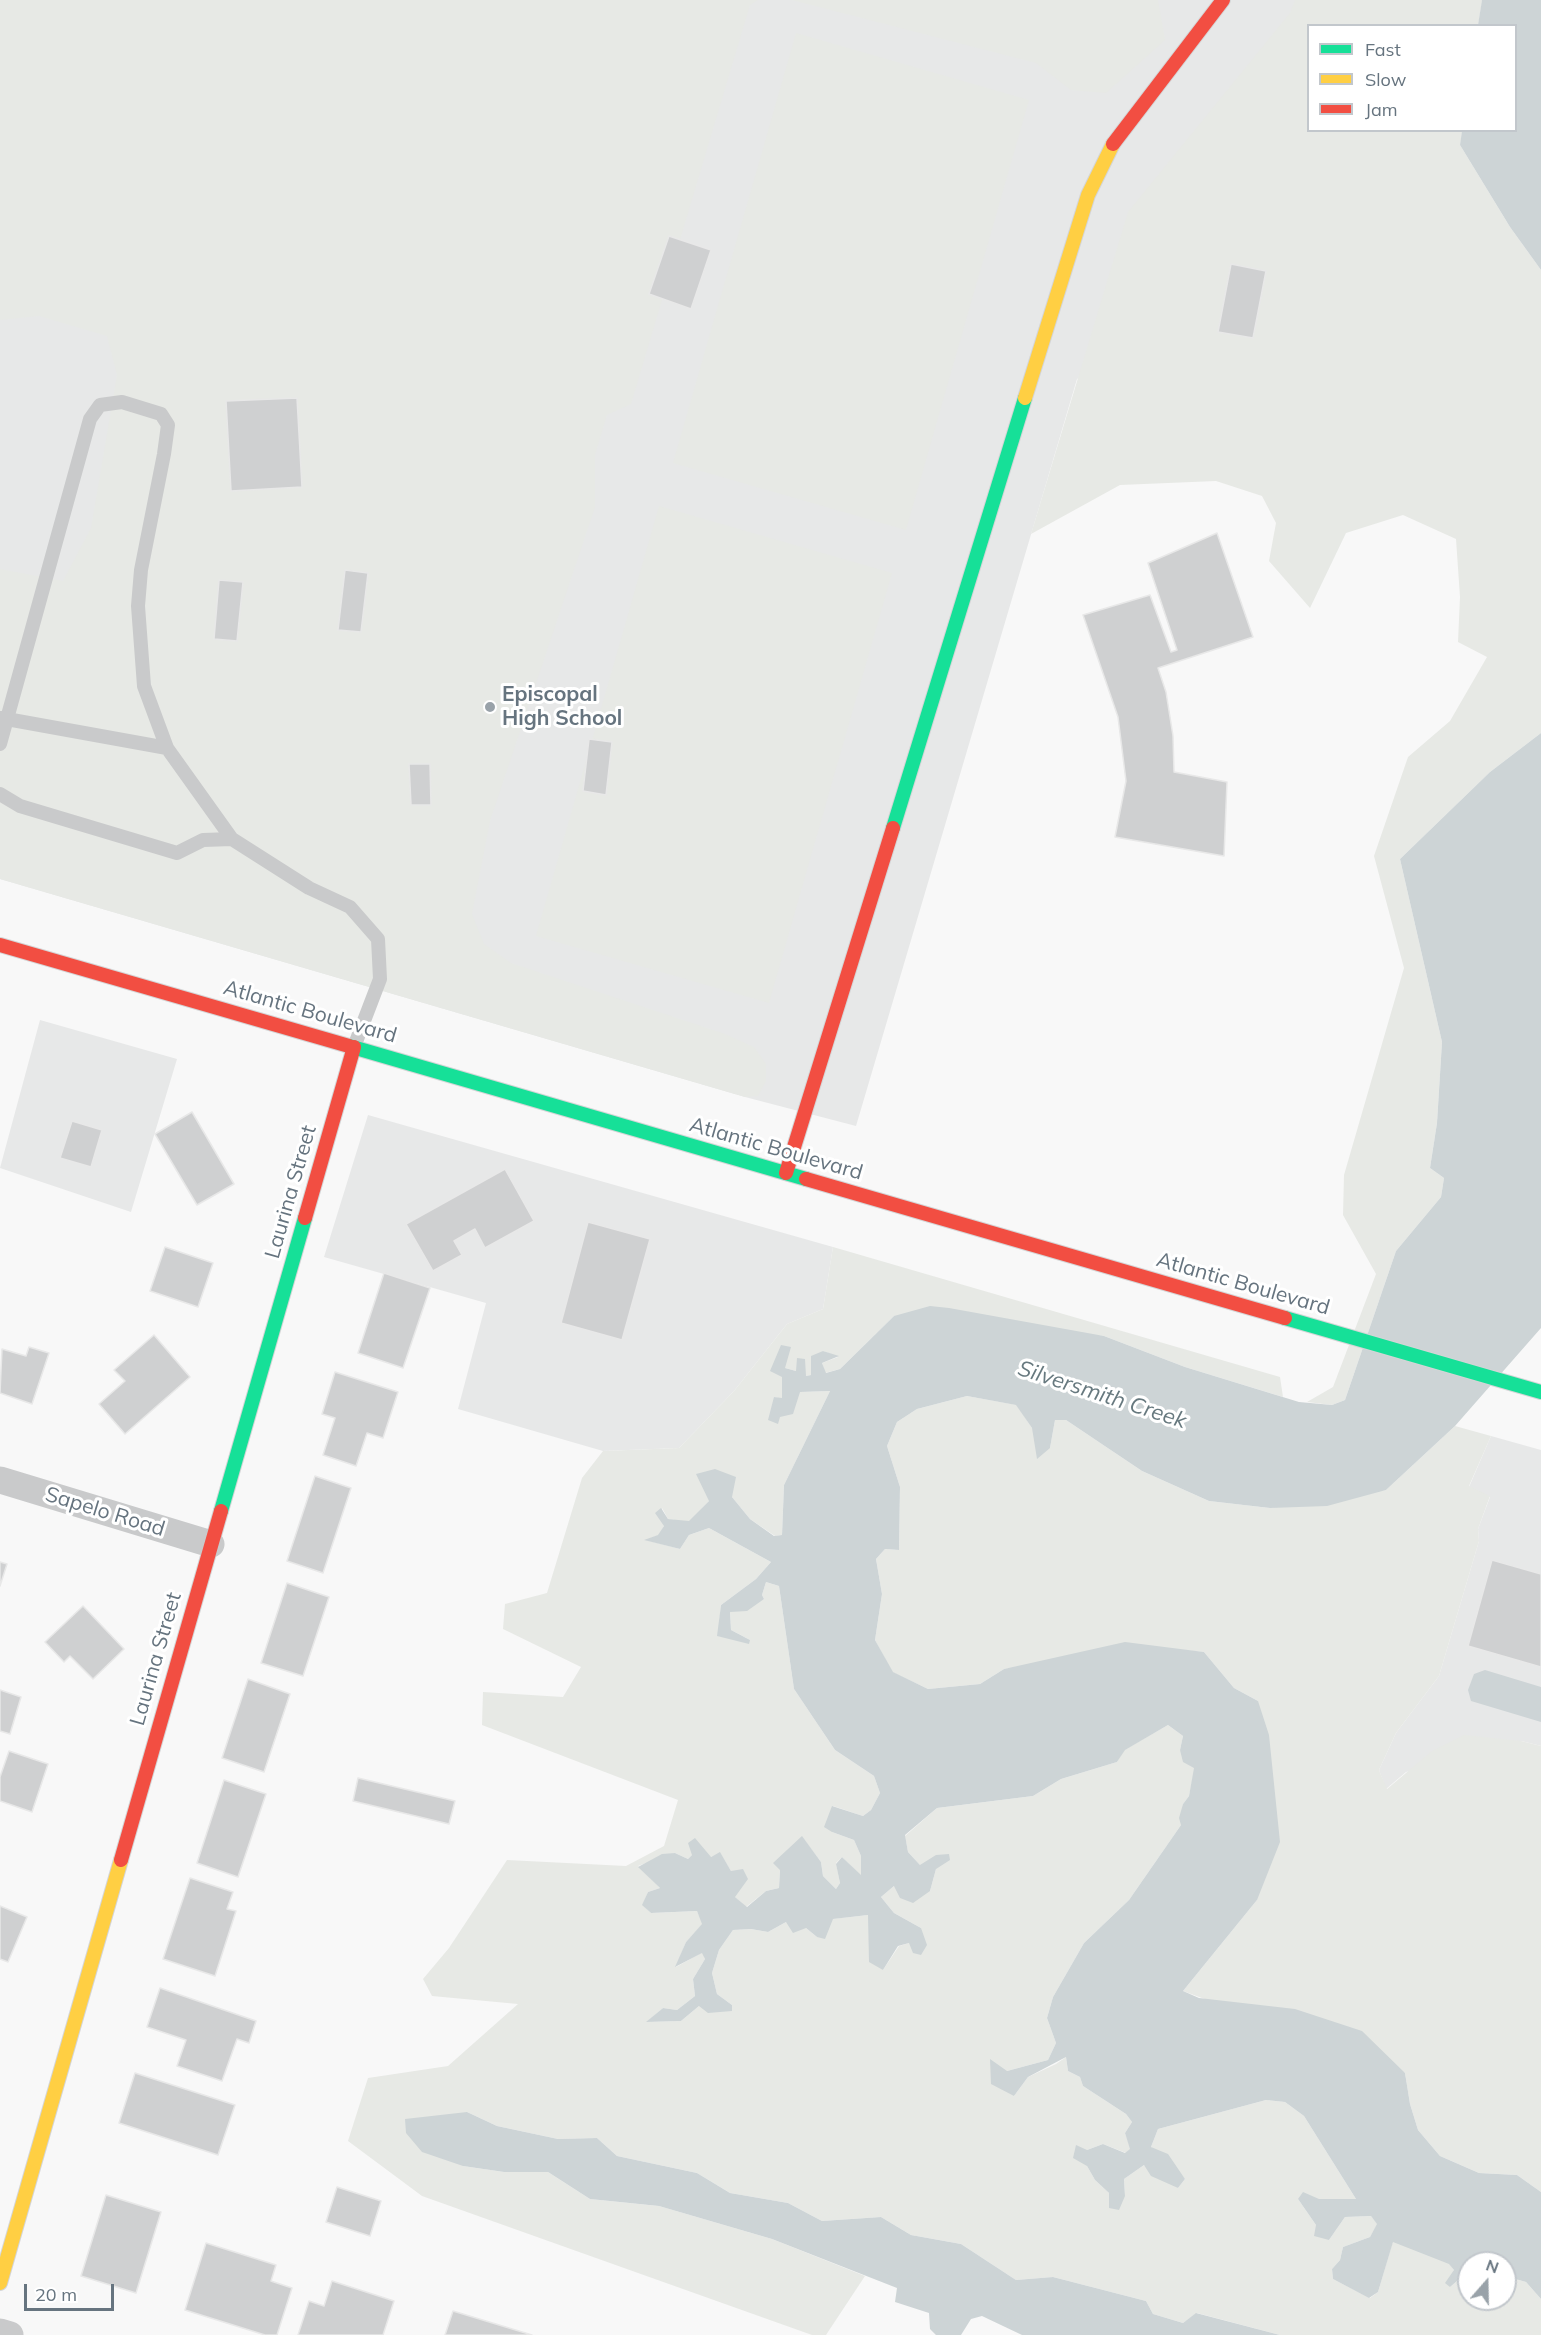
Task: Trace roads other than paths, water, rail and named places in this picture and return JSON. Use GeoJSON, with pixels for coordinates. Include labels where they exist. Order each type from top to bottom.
{"type":"FeatureCollection","features":[{"type":"Feature","properties":{"kind":"street"},"geometry":{"type":"LineString","coordinates":[[786,1173],[1088,195],[1108,149],[1218,2]]}},
{"type":"Feature","properties":{"kind":"street","name":"Atlantic Boulevard"},"geometry":{"type":"LineString","coordinates":[[0,945],[1535,1390]]}},
{"type":"Feature","properties":{"kind":"street","name":"Laurina Street"},"geometry":{"type":"LineString","coordinates":[[0,2283],[354,1047]]}},
{"type":"Feature","properties":{"kind":"street","name":"Sapelo Road"},"geometry":{"type":"LineString","coordinates":[[0,1480],[211,1544]]}},
{"type":"Feature","properties":{"kind":"street"},"geometry":{"type":"LineString","coordinates":[[0,2332],[10,2335]]}},
{"type":"Feature","properties":{"kind":"lane"},"geometry":{"type":"LineString","coordinates":[[0,744],[4,719],[90,419],[100,405],[122,402],[161,414],[168,425],[165,454],[141,570],[138,606],[144,686],[167,748],[232,838],[309,888],[350,907],[378,939],[380,979],[354,1047]]}},
{"type":"Feature","properties":{"kind":"lane"},"geometry":{"type":"LineString","coordinates":[[4,719],[167,748]]}},
{"type":"Feature","properties":{"kind":"lane"},"geometry":{"type":"LineString","coordinates":[[0,794],[20,806],[177,853],[203,840],[232,838]]}},
{"type":"Feature","properties":{"kind":"water"},"geometry":{"type":"Polygon","coordinates":[[[1482,0],[1541,0],[1541,270],[1510,227],[1460,145],[1462,132],[1517,132],[1517,24],[1478,24],[1482,0]]]}},
{"type":"Feature","properties":{"kind":"water","name":"Silversmith Creek"},"geometry":{"type":"Polygon","coordinates":[[[1541,733],[1541,1328],[1455,1426],[1386,1490],[1327,1506],[1270,1508],[1209,1501],[1142,1471],[1066,1420],[1055,1420],[1050,1448],[1037,1459],[1032,1428],[1016,1405],[967,1396],[917,1409],[897,1422],[887,1446],[900,1487],[899,1550],[885,1549],[876,1559],[882,1594],[875,1640],[893,1672],[928,1689],[980,1684],[1004,1669],[1125,1642],[1204,1652],[1234,1688],[1258,1701],[1269,1735],[1280,1842],[1257,1900],[1183,1991],[1199,1998],[1295,2009],[1362,2031],[1405,2073],[1410,2104],[1418,2130],[1440,2156],[1479,2173],[1517,2175],[1541,2192],[1541,2299],[1526,2282],[1517,2279],[1517,2251],[1457,2251],[1457,2281],[1450,2287],[1445,2283],[1454,2270],[1449,2264],[1393,2242],[1378,2292],[1369,2298],[1333,2279],[1332,2269],[1340,2260],[1343,2247],[1370,2237],[1377,2224],[1371,2216],[1345,2217],[1329,2240],[1314,2236],[1316,2225],[1298,2199],[1303,2192],[1319,2199],[1356,2199],[1304,2116],[1285,2102],[1266,2100],[1158,2129],[1151,2147],[1168,2154],[1185,2179],[1178,2188],[1151,2176],[1144,2165],[1124,2179],[1125,2196],[1119,2210],[1109,2208],[1109,2193],[1095,2180],[1087,2166],[1073,2158],[1076,2145],[1087,2150],[1103,2144],[1125,2153],[1130,2149],[1125,2133],[1132,2122],[1126,2114],[1083,2086],[1080,2077],[1068,2071],[1066,2057],[1028,2077],[1014,2096],[991,2084],[990,2059],[1007,2071],[1048,2060],[1056,2043],[1047,2018],[1053,1997],[1084,1943],[1129,1900],[1181,1825],[1179,1818],[1183,1804],[1189,1796],[1194,1768],[1183,1762],[1180,1750],[1183,1736],[1168,1725],[1125,1750],[1117,1762],[1061,1779],[1033,1796],[937,1808],[905,1835],[908,1852],[920,1865],[936,1855],[949,1854],[950,1860],[936,1869],[930,1891],[913,1903],[900,1898],[894,1886],[881,1897],[894,1913],[921,1928],[927,1945],[921,1955],[913,1953],[909,1943],[898,1946],[883,1970],[869,1962],[868,1915],[833,1919],[825,1939],[817,1937],[806,1928],[793,1933],[786,1922],[768,1932],[751,1929],[733,1930],[719,1950],[712,1973],[717,1994],[732,2005],[732,2011],[708,2013],[699,2006],[681,2021],[646,2022],[663,2008],[677,2010],[695,1996],[693,1979],[705,1959],[702,1953],[675,1967],[686,1942],[702,1924],[697,1911],[651,1913],[642,1905],[648,1892],[660,1888],[638,1867],[662,1854],[675,1853],[688,1859],[692,1855],[688,1843],[695,1838],[711,1857],[720,1852],[731,1871],[743,1869],[748,1879],[735,1897],[747,1907],[766,1891],[779,1888],[780,1870],[773,1863],[802,1836],[821,1862],[823,1876],[836,1889],[840,1883],[836,1864],[842,1857],[861,1875],[861,1856],[854,1840],[824,1827],[832,1806],[863,1816],[871,1810],[880,1793],[874,1776],[835,1750],[794,1689],[779,1586],[766,1582],[762,1595],[764,1599],[747,1611],[730,1612],[731,1630],[750,1640],[749,1644],[717,1636],[721,1605],[756,1579],[771,1562],[709,1528],[689,1535],[680,1549],[644,1540],[658,1535],[664,1526],[655,1513],[661,1508],[668,1519],[689,1521],[709,1501],[696,1474],[715,1469],[736,1477],[732,1497],[750,1519],[774,1536],[782,1535],[784,1485],[830,1391],[800,1392],[793,1414],[780,1417],[778,1424],[768,1420],[774,1397],[782,1398],[782,1377],[770,1371],[781,1345],[791,1347],[785,1368],[796,1371],[797,1358],[805,1359],[806,1376],[811,1375],[811,1356],[823,1351],[839,1356],[822,1363],[826,1373],[840,1369],[894,1316],[930,1306],[1104,1336],[1185,1367],[1299,1402],[1332,1405],[1345,1400],[1396,1251],[1441,1197],[1444,1178],[1430,1168],[1437,1123],[1442,1042],[1400,859],[1490,772],[1541,733]]]}},
{"type":"Feature","properties":{"kind":"water"},"geometry":{"type":"Polygon","coordinates":[[[1485,1670],[1541,1687],[1541,1722],[1471,1701],[1468,1690],[1474,1674],[1485,1670]]]}},
{"type":"Feature","properties":{"kind":"water"},"geometry":{"type":"Polygon","coordinates":[[[467,2112],[497,2126],[558,2139],[597,2138],[617,2156],[697,2173],[730,2193],[788,2203],[822,2221],[881,2217],[911,2235],[961,2244],[1016,2280],[1053,2277],[1146,2301],[1153,2314],[1183,2323],[1196,2313],[1280,2335],[1022,2335],[982,2316],[971,2319],[961,2335],[936,2335],[930,2329],[929,2313],[895,2302],[897,2288],[772,2239],[659,2206],[590,2199],[548,2172],[504,2172],[463,2166],[422,2152],[406,2133],[405,2119],[467,2112]]]}},
{"type":"Feature","properties":{"kind":"place","name":"Episcopal High School"},"geometry":{"type":"Point","coordinates":[490,707]}}]}
